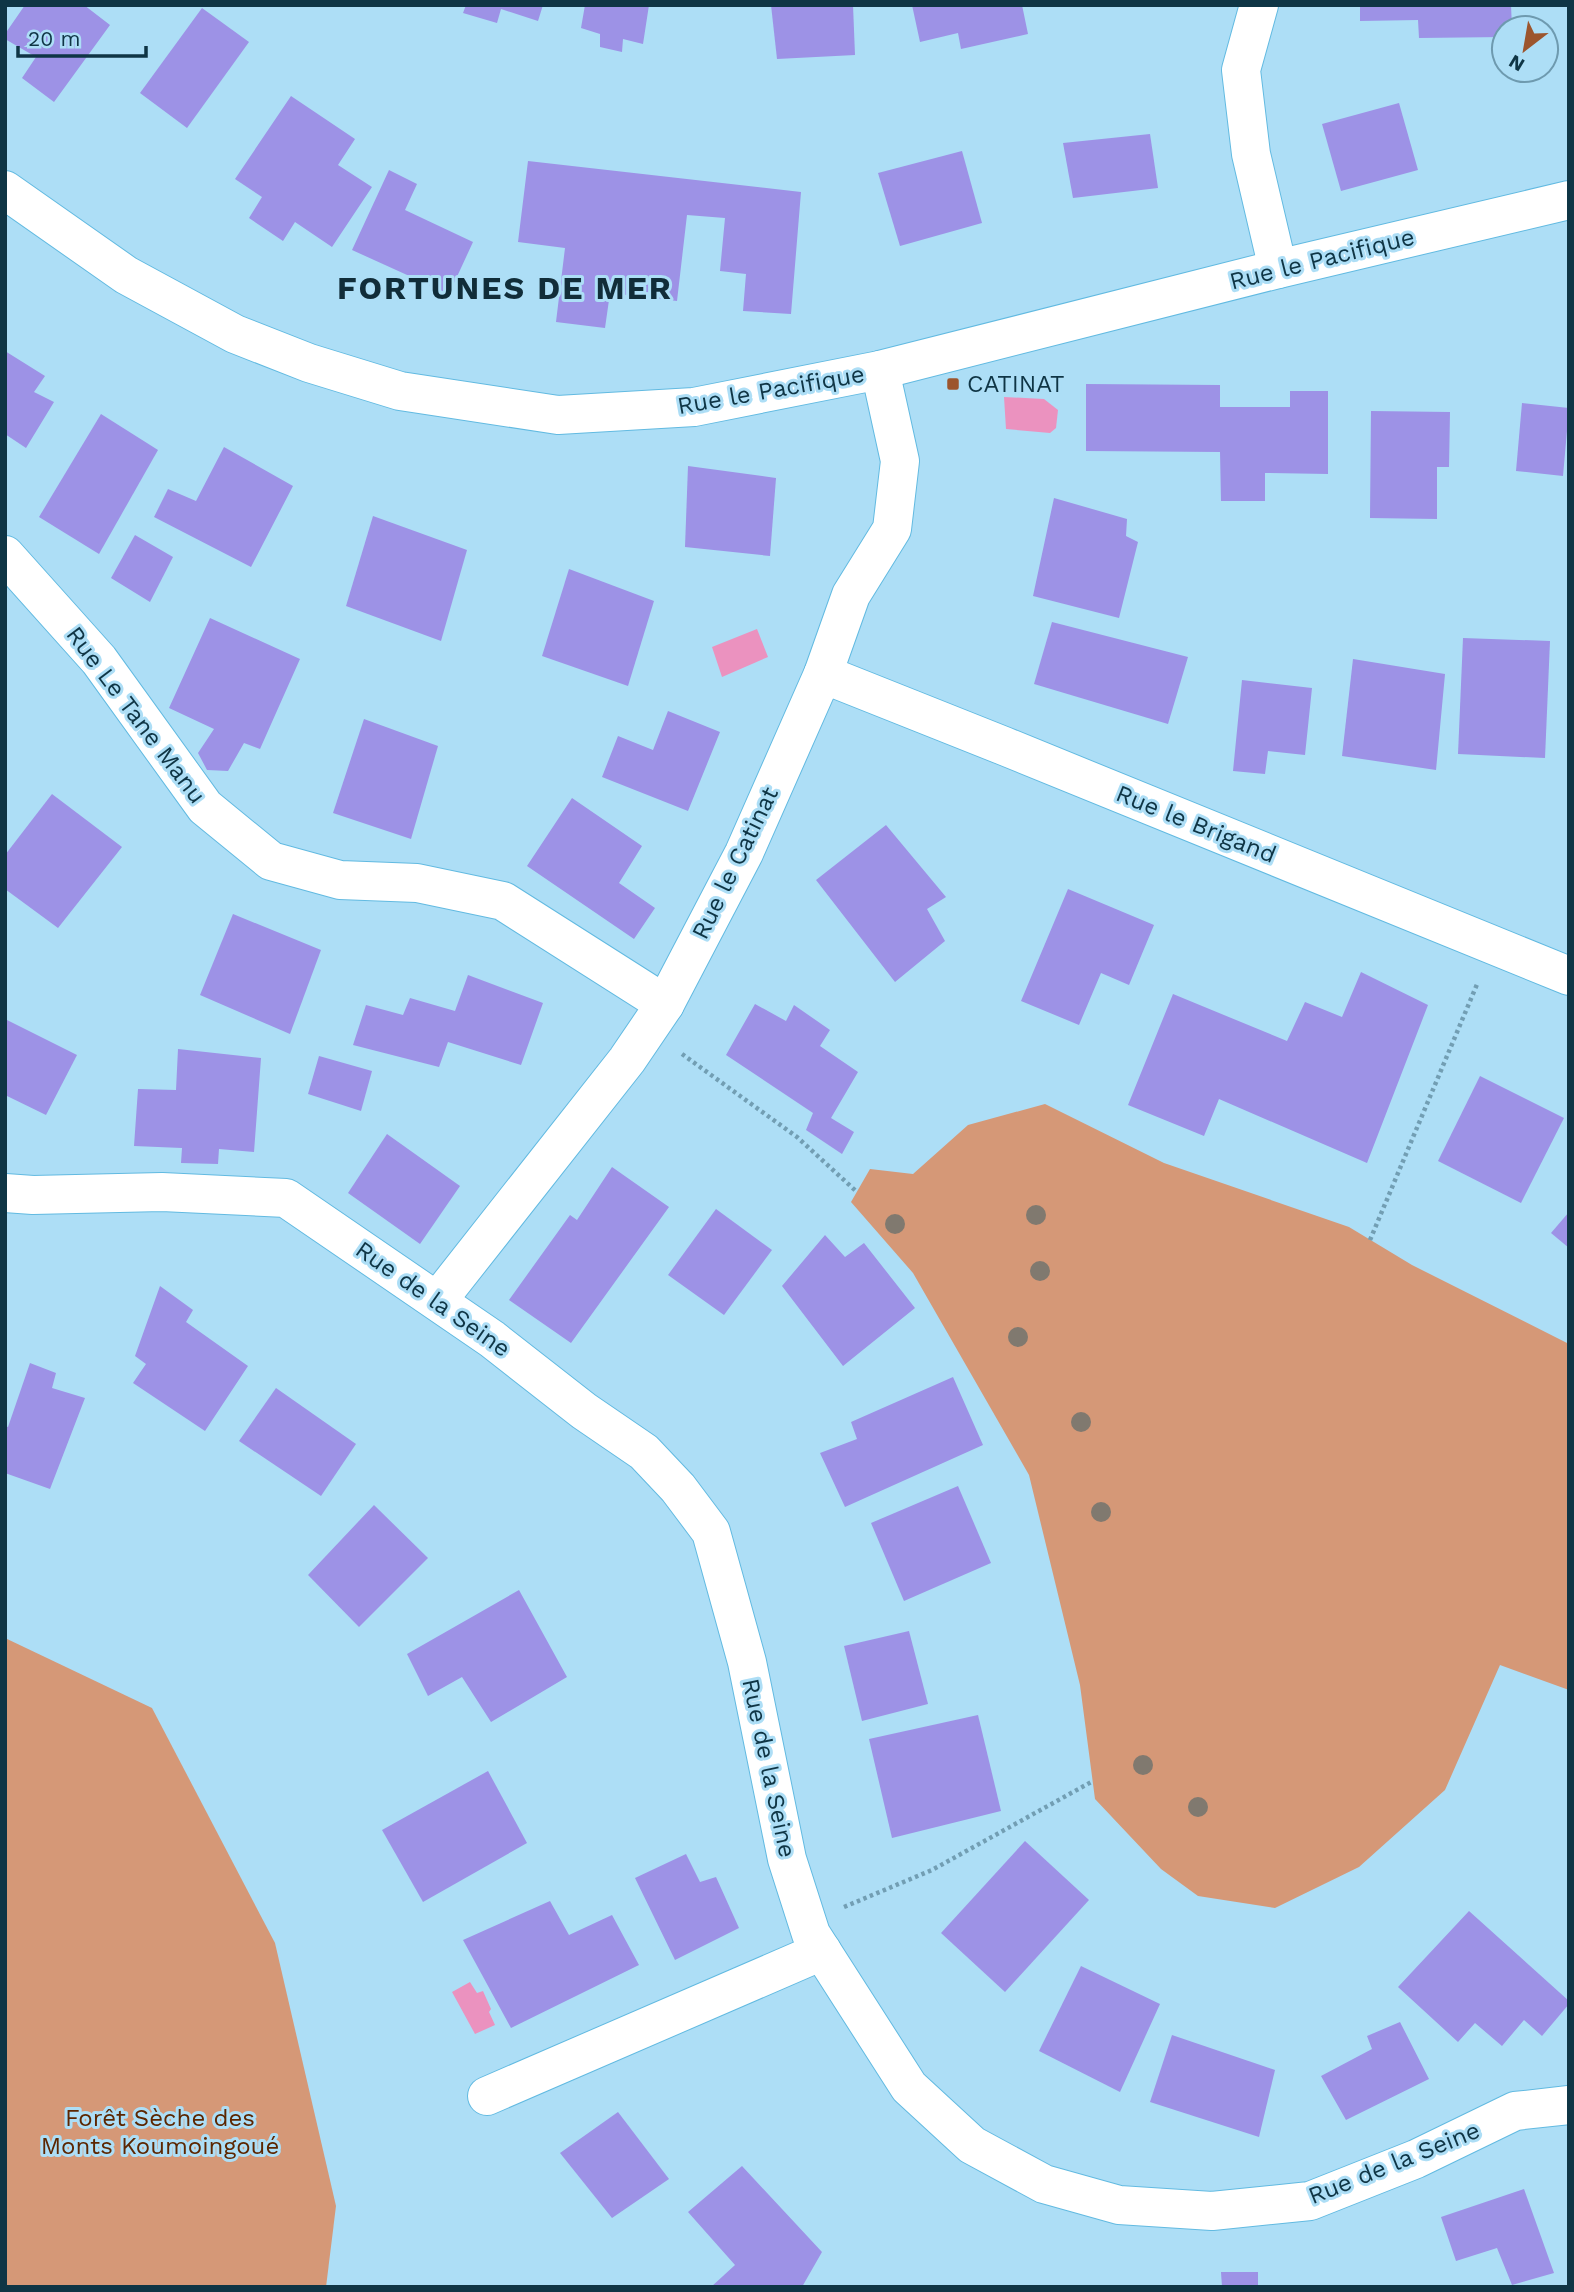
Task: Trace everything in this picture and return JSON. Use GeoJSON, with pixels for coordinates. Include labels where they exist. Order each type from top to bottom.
{"type":"FeatureCollection","features":[{"type":"Feature","properties":{"kind":"street"},"geometry":{"type":"LineString","coordinates":[[1259,5],[1241,70],[1251,154],[1278,269]]}},
{"type":"Feature","properties":{"kind":"street","name":"Rue le Pacifique"},"geometry":{"type":"LineString","coordinates":[[5,190],[126,275],[235,334],[309,363],[400,391],[558,415],[694,407],[880,370],[1278,269],[1569,200]]}},
{"type":"Feature","properties":{"kind":"street","name":"Rue le Catinat"},"geometry":{"type":"LineString","coordinates":[[438,1300],[627,1060],[656,1017],[744,853],[822,674],[851,595],[892,529],[900,461],[880,370]]}},
{"type":"Feature","properties":{"kind":"street","name":"Rue Le Tane Manu"},"geometry":{"type":"LineString","coordinates":[[5,555],[99,660],[205,807],[271,861],[340,880],[417,883],[503,901],[656,1017]]}},
{"type":"Feature","properties":{"kind":"street","name":"Rue le Brigand"},"geometry":{"type":"LineString","coordinates":[[822,674],[1569,976]]}},
{"type":"Feature","properties":{"kind":"street","name":"Rue de la Seine"},"geometry":{"type":"LineString","coordinates":[[5,1193],[33,1195],[162,1192],[286,1198],[438,1300],[584,1411],[644,1452],[678,1488],[711,1532],[747,1662],[788,1859],[815,1936],[909,2087],[972,2145],[1044,2184],[1119,2205],[1212,2211],[1311,2200],[1416,2159],[1515,2111],[1569,2105]]}},
{"type":"Feature","properties":{"kind":"street"},"geometry":{"type":"LineString","coordinates":[[486,2096],[815,1936]]}},
{"type":"Feature","properties":{"kind":"path"},"geometry":{"type":"LineString","coordinates":[[1370,1240],[1493,945]]}},
{"type":"Feature","properties":{"kind":"path"},"geometry":{"type":"LineString","coordinates":[[656,1017],[857,1192]]}},
{"type":"Feature","properties":{"kind":"path"},"geometry":{"type":"LineString","coordinates":[[815,1936],[1093,1781]]}},
{"type":"Feature","properties":{"kind":"green space"},"geometry":{"type":"Polygon","coordinates":[[[1045,1104],[1164,1163],[1349,1227],[1412,1265],[1569,1344],[1569,1690],[1500,1665],[1445,1790],[1359,1867],[1275,1908],[1198,1896],[1161,1869],[1095,1799],[1080,1685],[1029,1475],[913,1273],[851,1202],[870,1169],[913,1174],[968,1125],[1045,1104]]]}},
{"type":"Feature","properties":{"kind":"green space","name":"Forêt Sèche des Monts Koumoingoué"},"geometry":{"type":"Polygon","coordinates":[[[5,1638],[152,1708],[275,1943],[336,2206],[326,2287],[5,2287],[5,1638]]]}},
{"type":"Feature","properties":{"kind":"shaded area"},"geometry":{"type":"Polygon","coordinates":[[[1004,397],[1044,399],[1058,410],[1056,428],[1050,433],[1006,429],[1004,397]]]}},
{"type":"Feature","properties":{"kind":"shaded area"},"geometry":{"type":"Polygon","coordinates":[[[757,629],[768,657],[722,677],[712,647],[757,629]]]}},
{"type":"Feature","properties":{"kind":"shaded area"},"geometry":{"type":"Polygon","coordinates":[[[470,1982],[477,1993],[483,1991],[495,2025],[475,2034],[452,1992],[470,1982]]]}},
{"type":"Feature","properties":{"kind":"building"},"geometry":{"type":"Polygon","coordinates":[[[25,5],[84,5],[110,25],[54,102],[22,78],[36,57],[5,39],[5,34],[25,5]]]}},
{"type":"Feature","properties":{"kind":"building"},"geometry":{"type":"Polygon","coordinates":[[[466,5],[543,5],[538,21],[501,9],[497,23],[463,13],[466,5]]]}},
{"type":"Feature","properties":{"kind":"building"},"geometry":{"type":"Polygon","coordinates":[[[585,5],[649,5],[643,44],[623,39],[622,52],[600,47],[600,34],[581,28],[585,5]]]}},
{"type":"Feature","properties":{"kind":"building"},"geometry":{"type":"Polygon","coordinates":[[[771,5],[853,5],[855,55],[777,59],[771,5]]]}},
{"type":"Feature","properties":{"kind":"building"},"geometry":{"type":"Polygon","coordinates":[[[912,5],[1022,5],[1028,34],[961,49],[958,33],[920,42],[912,5]]]}},
{"type":"Feature","properties":{"kind":"building"},"geometry":{"type":"Polygon","coordinates":[[[1360,5],[1511,5],[1511,14],[1490,14],[1490,37],[1419,38],[1418,20],[1360,21],[1360,5]]]}},
{"type":"Feature","properties":{"kind":"building"},"geometry":{"type":"Polygon","coordinates":[[[202,8],[249,42],[187,128],[140,93],[202,8]]]}},
{"type":"Feature","properties":{"kind":"building"},"geometry":{"type":"Polygon","coordinates":[[[291,96],[355,139],[338,165],[372,187],[332,247],[295,222],[283,241],[249,218],[262,197],[235,179],[291,96]]]}},
{"type":"Feature","properties":{"kind":"building"},"geometry":{"type":"Polygon","coordinates":[[[1399,103],[1418,170],[1341,191],[1322,124],[1399,103]]]}},
{"type":"Feature","properties":{"kind":"building"},"geometry":{"type":"Polygon","coordinates":[[[1150,134],[1158,188],[1073,198],[1063,143],[1150,134]]]}},
{"type":"Feature","properties":{"kind":"building"},"geometry":{"type":"Polygon","coordinates":[[[962,151],[982,223],[900,246],[878,173],[962,151]]]}},
{"type":"Feature","properties":{"kind":"building"},"geometry":{"type":"Polygon","coordinates":[[[528,161],[801,192],[791,314],[743,311],[746,274],[720,271],[725,218],[687,215],[677,301],[610,293],[605,328],[556,322],[565,248],[518,242],[528,161]]]}},
{"type":"Feature","properties":{"kind":"building"},"geometry":{"type":"Polygon","coordinates":[[[389,170],[417,184],[405,210],[473,242],[449,294],[352,250],[389,170]]]}},
{"type":"Feature","properties":{"kind":"building"},"geometry":{"type":"Polygon","coordinates":[[[5,351],[45,376],[34,392],[54,402],[26,448],[5,434],[5,351]]]}},
{"type":"Feature","properties":{"kind":"building"},"geometry":{"type":"Polygon","coordinates":[[[1086,384],[1220,385],[1220,407],[1290,407],[1290,391],[1328,391],[1328,474],[1265,473],[1265,501],[1221,501],[1220,452],[1086,451],[1086,384]]]}},
{"type":"Feature","properties":{"kind":"building"},"geometry":{"type":"Polygon","coordinates":[[[1522,403],[1569,408],[1563,476],[1516,471],[1522,403]]]}},
{"type":"Feature","properties":{"kind":"building"},"geometry":{"type":"Polygon","coordinates":[[[1371,411],[1450,412],[1449,467],[1437,467],[1437,519],[1370,518],[1371,411]]]}},
{"type":"Feature","properties":{"kind":"building"},"geometry":{"type":"Polygon","coordinates":[[[101,414],[158,450],[99,554],[39,517],[101,414]]]}},
{"type":"Feature","properties":{"kind":"building"},"geometry":{"type":"Polygon","coordinates":[[[224,447],[293,486],[251,567],[154,517],[168,489],[196,501],[224,447]]]}},
{"type":"Feature","properties":{"kind":"building"},"geometry":{"type":"Polygon","coordinates":[[[688,466],[776,478],[770,556],[685,547],[688,466]]]}},
{"type":"Feature","properties":{"kind":"building"},"geometry":{"type":"Polygon","coordinates":[[[1054,498],[1127,519],[1126,536],[1138,542],[1119,618],[1033,596],[1054,498]]]}},
{"type":"Feature","properties":{"kind":"building"},"geometry":{"type":"Polygon","coordinates":[[[373,516],[467,550],[441,641],[346,606],[373,516]]]}},
{"type":"Feature","properties":{"kind":"building"},"geometry":{"type":"Polygon","coordinates":[[[135,535],[173,557],[150,602],[111,578],[135,535]]]}},
{"type":"Feature","properties":{"kind":"building"},"geometry":{"type":"Polygon","coordinates":[[[569,569],[654,601],[628,686],[542,656],[569,569]]]}},
{"type":"Feature","properties":{"kind":"building"},"geometry":{"type":"Polygon","coordinates":[[[210,618],[300,659],[260,749],[244,743],[228,771],[207,770],[198,753],[214,729],[169,708],[210,618]]]}},
{"type":"Feature","properties":{"kind":"building"},"geometry":{"type":"Polygon","coordinates":[[[1052,622],[1188,657],[1168,724],[1034,684],[1052,622]]]}},
{"type":"Feature","properties":{"kind":"building"},"geometry":{"type":"Polygon","coordinates":[[[1463,638],[1550,641],[1545,758],[1458,754],[1463,638]]]}},
{"type":"Feature","properties":{"kind":"building"},"geometry":{"type":"Polygon","coordinates":[[[1353,659],[1445,674],[1436,770],[1342,756],[1353,659]]]}},
{"type":"Feature","properties":{"kind":"building"},"geometry":{"type":"Polygon","coordinates":[[[1242,680],[1312,688],[1305,755],[1268,751],[1265,774],[1233,771],[1242,680]]]}},
{"type":"Feature","properties":{"kind":"building"},"geometry":{"type":"Polygon","coordinates":[[[668,711],[720,732],[688,811],[602,777],[618,736],[653,750],[668,711]]]}},
{"type":"Feature","properties":{"kind":"building"},"geometry":{"type":"Polygon","coordinates":[[[364,719],[438,746],[411,839],[333,813],[364,719]]]}},
{"type":"Feature","properties":{"kind":"building"},"geometry":{"type":"Polygon","coordinates":[[[52,794],[122,847],[58,928],[5,889],[5,855],[52,794]]]}},
{"type":"Feature","properties":{"kind":"building"},"geometry":{"type":"Polygon","coordinates":[[[572,798],[642,846],[619,883],[655,908],[634,939],[527,866],[572,798]]]}},
{"type":"Feature","properties":{"kind":"building"},"geometry":{"type":"Polygon","coordinates":[[[886,825],[946,897],[927,909],[945,941],[895,982],[816,880],[886,825]]]}},
{"type":"Feature","properties":{"kind":"building"},"geometry":{"type":"Polygon","coordinates":[[[1068,889],[1154,925],[1129,985],[1101,973],[1079,1025],[1021,1001],[1068,889]]]}},
{"type":"Feature","properties":{"kind":"building"},"geometry":{"type":"Polygon","coordinates":[[[233,914],[321,950],[290,1034],[200,995],[233,914]]]}},
{"type":"Feature","properties":{"kind":"building"},"geometry":{"type":"Polygon","coordinates":[[[1361,972],[1428,1005],[1367,1163],[1219,1099],[1204,1136],[1128,1105],[1173,994],[1287,1041],[1305,1002],[1342,1017],[1361,972]]]}},
{"type":"Feature","properties":{"kind":"building"},"geometry":{"type":"Polygon","coordinates":[[[468,975],[543,1003],[521,1065],[448,1042],[439,1067],[353,1045],[366,1005],[403,1015],[410,998],[455,1011],[468,975]]]}},
{"type":"Feature","properties":{"kind":"building"},"geometry":{"type":"Polygon","coordinates":[[[755,1004],[786,1021],[794,1005],[830,1030],[820,1046],[858,1072],[831,1118],[854,1132],[842,1154],[806,1130],[813,1113],[726,1055],[755,1004]]]}},
{"type":"Feature","properties":{"kind":"building"},"geometry":{"type":"Polygon","coordinates":[[[5,1019],[77,1055],[46,1115],[5,1095],[5,1019]]]}},
{"type":"Feature","properties":{"kind":"building"},"geometry":{"type":"Polygon","coordinates":[[[178,1049],[261,1058],[254,1152],[219,1149],[218,1164],[181,1163],[182,1148],[134,1146],[138,1089],[176,1090],[178,1049]]]}},
{"type":"Feature","properties":{"kind":"building"},"geometry":{"type":"Polygon","coordinates":[[[319,1056],[372,1071],[361,1111],[308,1094],[319,1056]]]}},
{"type":"Feature","properties":{"kind":"building"},"geometry":{"type":"Polygon","coordinates":[[[1480,1076],[1564,1118],[1521,1203],[1438,1161],[1480,1076]]]}},
{"type":"Feature","properties":{"kind":"building"},"geometry":{"type":"Polygon","coordinates":[[[387,1134],[460,1186],[420,1244],[348,1193],[387,1134]]]}},
{"type":"Feature","properties":{"kind":"building"},"geometry":{"type":"Polygon","coordinates":[[[612,1167],[669,1207],[571,1343],[509,1300],[570,1215],[577,1220],[612,1167]]]}},
{"type":"Feature","properties":{"kind":"building"},"geometry":{"type":"Polygon","coordinates":[[[716,1209],[772,1250],[724,1315],[668,1275],[716,1209]]]}},
{"type":"Feature","properties":{"kind":"building"},"geometry":{"type":"Polygon","coordinates":[[[1569,1212],[1569,1248],[1551,1233],[1569,1212]]]}},
{"type":"Feature","properties":{"kind":"building"},"geometry":{"type":"Polygon","coordinates":[[[825,1235],[845,1257],[864,1243],[915,1308],[843,1366],[782,1286],[825,1235]]]}},
{"type":"Feature","properties":{"kind":"building"},"geometry":{"type":"Polygon","coordinates":[[[160,1286],[193,1310],[186,1322],[248,1366],[205,1431],[133,1383],[146,1364],[135,1356],[160,1286]]]}},
{"type":"Feature","properties":{"kind":"building"},"geometry":{"type":"Polygon","coordinates":[[[30,1363],[56,1373],[52,1388],[85,1398],[50,1489],[5,1473],[5,1426],[8,1427],[30,1363]]]}},
{"type":"Feature","properties":{"kind":"building"},"geometry":{"type":"Polygon","coordinates":[[[953,1377],[983,1445],[845,1507],[820,1453],[857,1439],[851,1422],[953,1377]]]}},
{"type":"Feature","properties":{"kind":"building"},"geometry":{"type":"Polygon","coordinates":[[[276,1388],[356,1444],[321,1496],[239,1441],[276,1388]]]}},
{"type":"Feature","properties":{"kind":"building"},"geometry":{"type":"Polygon","coordinates":[[[958,1486],[991,1563],[904,1601],[871,1523],[958,1486]]]}},
{"type":"Feature","properties":{"kind":"building"},"geometry":{"type":"Polygon","coordinates":[[[374,1505],[428,1558],[359,1627],[308,1575],[374,1505]]]}},
{"type":"Feature","properties":{"kind":"building"},"geometry":{"type":"Polygon","coordinates":[[[519,1590],[567,1677],[491,1722],[462,1677],[428,1696],[407,1654],[519,1590]]]}},
{"type":"Feature","properties":{"kind":"building"},"geometry":{"type":"Polygon","coordinates":[[[909,1631],[928,1704],[862,1721],[844,1646],[909,1631]]]}},
{"type":"Feature","properties":{"kind":"building"},"geometry":{"type":"Polygon","coordinates":[[[978,1715],[1001,1811],[892,1838],[869,1739],[978,1715]]]}},
{"type":"Feature","properties":{"kind":"building"},"geometry":{"type":"Polygon","coordinates":[[[488,1771],[527,1843],[423,1902],[382,1830],[488,1771]]]}},
{"type":"Feature","properties":{"kind":"building"},"geometry":{"type":"Polygon","coordinates":[[[1025,1841],[1089,1900],[1005,1992],[941,1933],[1025,1841]]]}},
{"type":"Feature","properties":{"kind":"building"},"geometry":{"type":"Polygon","coordinates":[[[686,1854],[700,1882],[716,1877],[739,1928],[675,1960],[635,1878],[686,1854]]]}},
{"type":"Feature","properties":{"kind":"building"},"geometry":{"type":"Polygon","coordinates":[[[550,1901],[569,1935],[612,1915],[639,1965],[511,2028],[463,1940],[550,1901]]]}},
{"type":"Feature","properties":{"kind":"building"},"geometry":{"type":"Polygon","coordinates":[[[1469,1911],[1569,2001],[1542,2036],[1524,2020],[1502,2046],[1475,2023],[1458,2042],[1398,1987],[1469,1911]]]}},
{"type":"Feature","properties":{"kind":"building"},"geometry":{"type":"Polygon","coordinates":[[[1081,1966],[1160,2004],[1120,2092],[1039,2051],[1081,1966]]]}},
{"type":"Feature","properties":{"kind":"building"},"geometry":{"type":"Polygon","coordinates":[[[1400,2022],[1429,2079],[1346,2120],[1321,2076],[1372,2049],[1367,2036],[1400,2022]]]}},
{"type":"Feature","properties":{"kind":"building"},"geometry":{"type":"Polygon","coordinates":[[[1172,2035],[1275,2070],[1259,2137],[1150,2102],[1172,2035]]]}},
{"type":"Feature","properties":{"kind":"building"},"geometry":{"type":"Polygon","coordinates":[[[618,2112],[669,2179],[612,2218],[560,2153],[618,2112]]]}},
{"type":"Feature","properties":{"kind":"building"},"geometry":{"type":"Polygon","coordinates":[[[742,2166],[822,2252],[802,2287],[711,2287],[735,2265],[688,2212],[742,2166]]]}},
{"type":"Feature","properties":{"kind":"building"},"geometry":{"type":"Polygon","coordinates":[[[1524,2189],[1554,2273],[1512,2285],[1497,2248],[1456,2261],[1441,2217],[1524,2189]]]}},
{"type":"Feature","properties":{"kind":"building"},"geometry":{"type":"Polygon","coordinates":[[[1221,2272],[1258,2272],[1258,2287],[1222,2287],[1221,2272]]]}},
{"type":"Feature","properties":{"kind":"place","name":"CATINAT"},"geometry":{"type":"Point","coordinates":[953,384]}},
{"type":"Feature","properties":{"kind":"district","name":"FORTUNES DE MER"},"geometry":{"type":"Point","coordinates":[505,288]}}]}
